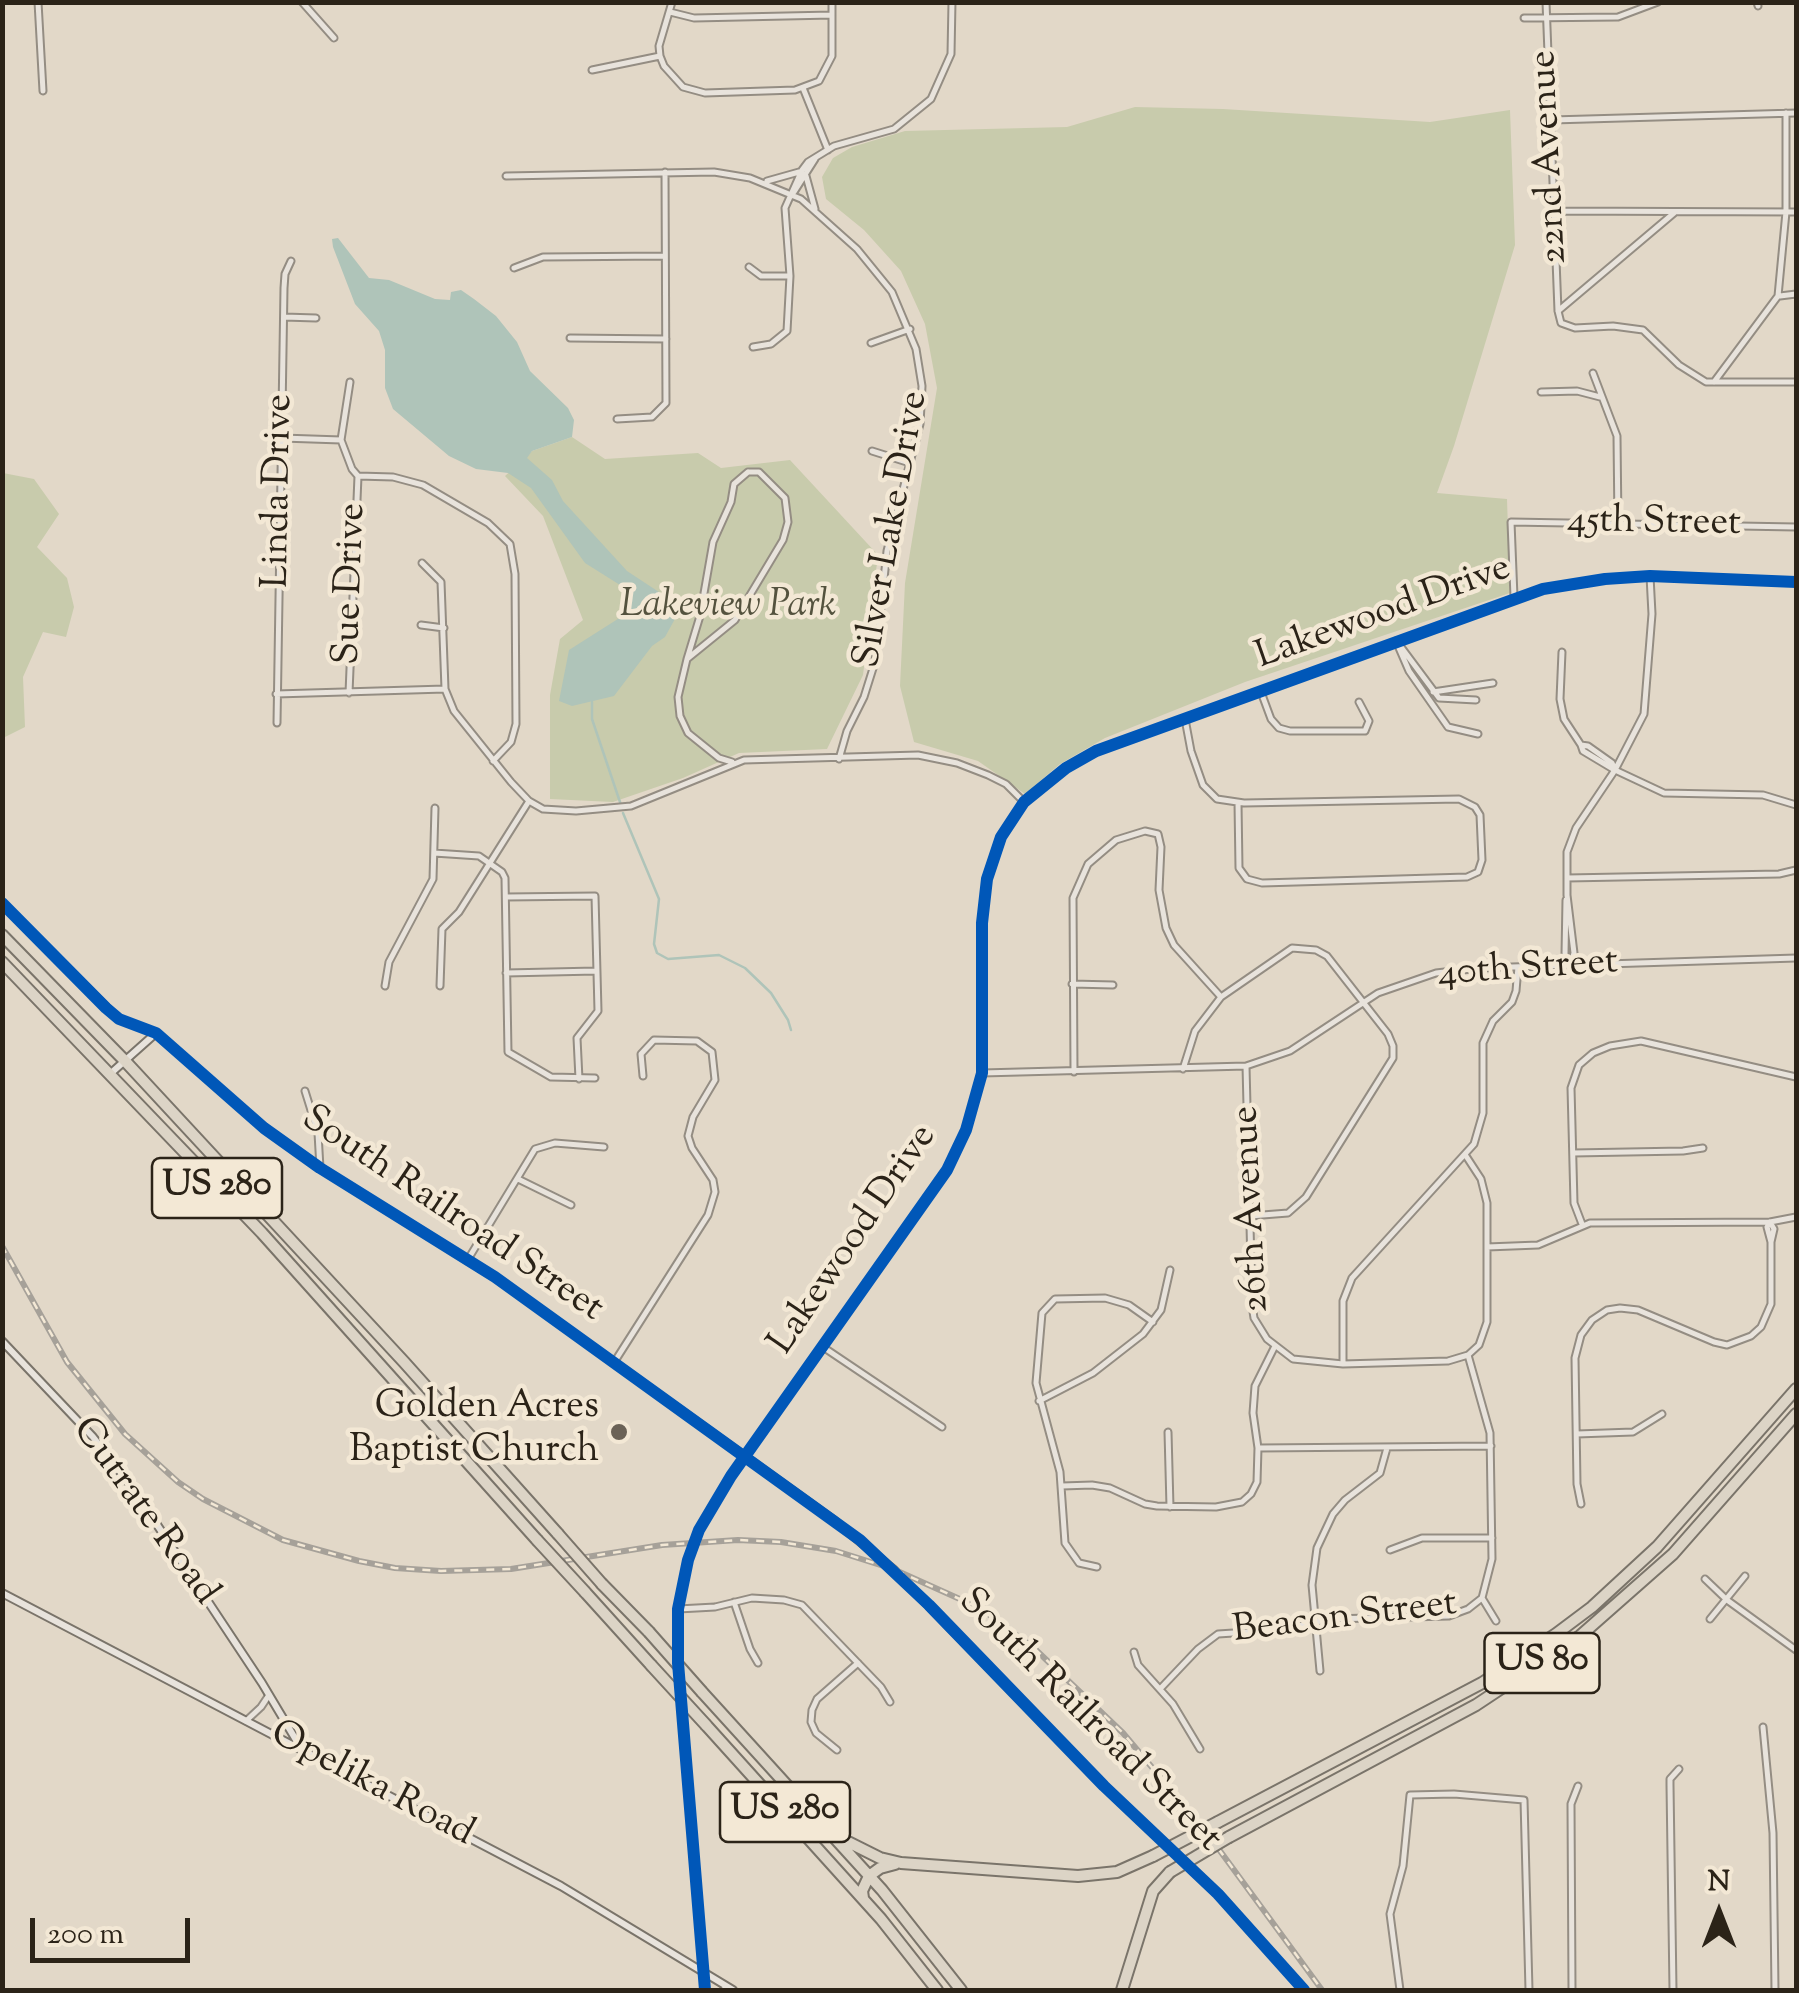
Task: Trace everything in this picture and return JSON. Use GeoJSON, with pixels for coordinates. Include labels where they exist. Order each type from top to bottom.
{"type":"FeatureCollection","features":[{"type":"Feature","properties":{"kind":"highway","name":"US 280"},"geometry":{"type":"LineString","coordinates":[[2,935],[124,1061],[649,1632],[869,1876],[961,1990]]}},
{"type":"Feature","properties":{"kind":"highway","name":"US 280"},"geometry":{"type":"LineString","coordinates":[[2,962],[262,1233],[393,1383],[863,1899]]}},
{"type":"Feature","properties":{"kind":"highway","name":"US 80"},"geometry":{"type":"LineString","coordinates":[[869,1876],[880,1868],[901,1863],[1082,1876],[1116,1872],[1218,1822],[1467,1691],[1556,1634],[1658,1547],[1796,1389]]}},
{"type":"Feature","properties":{"kind":"highway","name":"US 80"},"geometry":{"type":"LineString","coordinates":[[1122,1990],[1150,1898],[1170,1872],[1476,1705],[1580,1636],[1673,1554],[1796,1414]]}},
{"type":"Feature","properties":{"kind":"highway"},"geometry":{"type":"LineString","coordinates":[[827,1828],[854,1847],[901,1863]]}},
{"type":"Feature","properties":{"kind":"highway"},"geometry":{"type":"LineString","coordinates":[[869,1876],[863,1899],[937,1990]]}},
{"type":"Feature","properties":{"kind":"street"},"geometry":{"type":"LineString","coordinates":[[38,2],[43,90]]}},
{"type":"Feature","properties":{"kind":"street"},"geometry":{"type":"LineString","coordinates":[[302,2],[334,38]]}},
{"type":"Feature","properties":{"kind":"street"},"geometry":{"type":"LineString","coordinates":[[672,2],[660,56],[683,87],[705,93],[803,88],[819,81],[832,56],[832,2]]}},
{"type":"Feature","properties":{"kind":"street"},"geometry":{"type":"LineString","coordinates":[[754,347],[772,344],[788,331],[790,276],[785,208],[804,172],[828,150],[894,129],[931,99],[951,54],[952,2]]}},
{"type":"Feature","properties":{"kind":"street","name":"22nd Avenue"},"geometry":{"type":"LineString","coordinates":[[1546,2],[1558,312]]}},
{"type":"Feature","properties":{"kind":"street"},"geometry":{"type":"LineString","coordinates":[[1524,18],[1618,17],[1658,2]]}},
{"type":"Feature","properties":{"kind":"street"},"geometry":{"type":"LineString","coordinates":[[670,12],[694,18],[832,15]]}},
{"type":"Feature","properties":{"kind":"street"},"geometry":{"type":"LineString","coordinates":[[592,70],[660,56]]}},
{"type":"Feature","properties":{"kind":"street"},"geometry":{"type":"LineString","coordinates":[[803,88],[828,150]]}},
{"type":"Feature","properties":{"kind":"street"},"geometry":{"type":"LineString","coordinates":[[1714,382],[1778,296],[1786,212],[1786,113]]}},
{"type":"Feature","properties":{"kind":"street"},"geometry":{"type":"LineString","coordinates":[[1552,120],[1796,113]]}},
{"type":"Feature","properties":{"kind":"street"},"geometry":{"type":"LineString","coordinates":[[618,419],[652,417],[663,409],[667,391],[664,172]]}},
{"type":"Feature","properties":{"kind":"street","name":"Silver Lake Drive"},"geometry":{"type":"LineString","coordinates":[[506,176],[714,172],[762,182],[792,194],[816,212],[870,262],[892,292],[910,330],[920,368],[922,405],[887,550],[875,662],[839,759]]}},
{"type":"Feature","properties":{"kind":"street"},"geometry":{"type":"LineString","coordinates":[[804,172],[816,212]]}},
{"type":"Feature","properties":{"kind":"street","name":"Silver Lake Drive"},"geometry":{"type":"LineString","coordinates":[[762,182],[804,172]]}},
{"type":"Feature","properties":{"kind":"street"},"geometry":{"type":"LineString","coordinates":[[1555,211],[1796,212]]}},
{"type":"Feature","properties":{"kind":"street"},"geometry":{"type":"LineString","coordinates":[[1676,211],[1558,312],[1561,323],[1567,327],[1643,330],[1694,377],[1714,382],[1796,382]]}},
{"type":"Feature","properties":{"kind":"street"},"geometry":{"type":"LineString","coordinates":[[514,268],[543,257],[665,256]]}},
{"type":"Feature","properties":{"kind":"street","name":"Linda Drive"},"geometry":{"type":"LineString","coordinates":[[277,723],[285,274],[291,260]]}},
{"type":"Feature","properties":{"kind":"street"},"geometry":{"type":"LineString","coordinates":[[748,267],[761,276],[790,276]]}},
{"type":"Feature","properties":{"kind":"street"},"geometry":{"type":"LineString","coordinates":[[1778,296],[1796,294]]}},
{"type":"Feature","properties":{"kind":"street"},"geometry":{"type":"LineString","coordinates":[[284,316],[316,318]]}},
{"type":"Feature","properties":{"kind":"street"},"geometry":{"type":"LineString","coordinates":[[871,343],[910,330]]}},
{"type":"Feature","properties":{"kind":"street"},"geometry":{"type":"LineString","coordinates":[[570,338],[666,339]]}},
{"type":"Feature","properties":{"kind":"street"},"geometry":{"type":"LineString","coordinates":[[1593,373],[1617,436],[1618,525]]}},
{"type":"Feature","properties":{"kind":"street"},"geometry":{"type":"LineString","coordinates":[[350,382],[341,440],[358,476],[393,477],[423,485],[488,523],[506,540],[514,556],[516,724],[511,742],[492,761]]}},
{"type":"Feature","properties":{"kind":"street"},"geometry":{"type":"LineString","coordinates":[[1541,392],[1592,392],[1602,398]]}},
{"type":"Feature","properties":{"kind":"street"},"geometry":{"type":"LineString","coordinates":[[282,438],[341,440]]}},
{"type":"Feature","properties":{"kind":"street"},"geometry":{"type":"LineString","coordinates":[[872,451],[910,462]]}},
{"type":"Feature","properties":{"kind":"street"},"geometry":{"type":"LineString","coordinates":[[687,660],[735,620],[783,540],[788,522],[785,498],[759,472],[748,472],[734,484],[731,502],[714,542],[700,616],[680,678],[680,716],[688,733],[719,758],[735,763],[936,757],[1006,784],[1024,802]]}},
{"type":"Feature","properties":{"kind":"street","name":"Sue Drive"},"geometry":{"type":"LineString","coordinates":[[349,692],[358,476]]}},
{"type":"Feature","properties":{"kind":"street","name":"45th Street"},"geometry":{"type":"LineString","coordinates":[[1514,597],[1511,522],[1796,527]]}},
{"type":"Feature","properties":{"kind":"street"},"geometry":{"type":"LineString","coordinates":[[422,563],[441,582],[446,689],[454,711],[529,801],[543,809],[576,811],[632,806],[735,763]]}},
{"type":"Feature","properties":{"kind":"street"},"geometry":{"type":"LineString","coordinates":[[1570,966],[1574,953],[1567,896],[1570,840],[1615,770],[1644,714],[1652,614],[1650,576]]}},
{"type":"Feature","properties":{"kind":"street","name":"Lakewood Drive"},"geometry":{"type":"LineString","coordinates":[[705,1990],[678,1663],[678,1608],[685,1572],[698,1530],[743,1458],[947,1170],[966,1130],[982,1073],[982,923],[987,879],[1002,837],[1024,802],[1066,768],[1096,751],[1514,597],[1586,581],[1650,576],[1796,582]]}},
{"type":"Feature","properties":{"kind":"street"},"geometry":{"type":"LineString","coordinates":[[422,625],[444,628]]}},
{"type":"Feature","properties":{"kind":"street"},"geometry":{"type":"LineString","coordinates":[[1396,641],[1439,698],[1476,700]]}},
{"type":"Feature","properties":{"kind":"street"},"geometry":{"type":"LineString","coordinates":[[1396,641],[1409,671],[1448,728],[1478,734]]}},
{"type":"Feature","properties":{"kind":"street"},"geometry":{"type":"LineString","coordinates":[[1562,652],[1560,699],[1564,718],[1581,745],[1612,762],[1615,770],[1664,793],[1764,795],[1796,805]]}},
{"type":"Feature","properties":{"kind":"street"},"geometry":{"type":"LineString","coordinates":[[1432,692],[1493,683]]}},
{"type":"Feature","properties":{"kind":"street"},"geometry":{"type":"LineString","coordinates":[[276,694],[446,689]]}},
{"type":"Feature","properties":{"kind":"street"},"geometry":{"type":"LineString","coordinates":[[1261,692],[1270,720],[1290,731],[1365,731],[1369,721],[1358,702]]}},
{"type":"Feature","properties":{"kind":"street"},"geometry":{"type":"LineString","coordinates":[[1185,719],[1190,751],[1203,785],[1217,800],[1469,802],[1483,826],[1482,860],[1478,872],[1467,878],[1262,883],[1248,879],[1240,868],[1238,803]]}},
{"type":"Feature","properties":{"kind":"street"},"geometry":{"type":"LineString","coordinates":[[440,986],[442,930],[459,912],[529,801]]}},
{"type":"Feature","properties":{"kind":"street"},"geometry":{"type":"LineString","coordinates":[[385,986],[389,962],[434,879],[436,808]]}},
{"type":"Feature","properties":{"kind":"street"},"geometry":{"type":"LineString","coordinates":[[1074,1072],[1071,917],[1078,880],[1088,864],[1116,840],[1146,830],[1158,834],[1162,846],[1159,890],[1166,928],[1174,945],[1221,998]]}},
{"type":"Feature","properties":{"kind":"street"},"geometry":{"type":"LineString","coordinates":[[434,853],[461,853],[490,862],[502,872],[506,897],[508,1052],[545,1075],[595,1078]]}},
{"type":"Feature","properties":{"kind":"street"},"geometry":{"type":"LineString","coordinates":[[1567,878],[1779,874],[1796,870]]}},
{"type":"Feature","properties":{"kind":"street"},"geometry":{"type":"LineString","coordinates":[[506,897],[595,896],[598,1011],[577,1038],[579,1078]]}},
{"type":"Feature","properties":{"kind":"street","name":"South Railroad Street"},"geometry":{"type":"LineString","coordinates":[[2,903],[119,1019],[156,1033],[264,1128],[615,1361],[884,1561],[1104,1786],[1229,1905],[1304,1990]]}},
{"type":"Feature","properties":{"kind":"street"},"geometry":{"type":"LineString","coordinates":[[1183,1069],[1195,1031],[1221,998],[1280,954],[1304,947],[1327,956],[1388,1034],[1392,1058],[1299,1206],[1276,1216],[1250,1216]]}},
{"type":"Feature","properties":{"kind":"street","name":"40th Street"},"geometry":{"type":"LineString","coordinates":[[982,1073],[1246,1066],[1290,1051],[1364,1001],[1394,986],[1436,973],[1796,958]]}},
{"type":"Feature","properties":{"kind":"street"},"geometry":{"type":"LineString","coordinates":[[1343,1364],[1343,1301],[1352,1278],[1466,1156],[1481,1126],[1483,1043],[1493,1022],[1512,1002],[1518,967]]}},
{"type":"Feature","properties":{"kind":"street"},"geometry":{"type":"LineString","coordinates":[[506,973],[596,970]]}},
{"type":"Feature","properties":{"kind":"street"},"geometry":{"type":"LineString","coordinates":[[1072,984],[1113,985]]}},
{"type":"Feature","properties":{"kind":"street"},"geometry":{"type":"LineString","coordinates":[[110,1074],[156,1033]]}},
{"type":"Feature","properties":{"kind":"street"},"geometry":{"type":"LineString","coordinates":[[615,1361],[708,1216],[715,1192],[713,1180],[688,1136],[693,1118],[715,1080],[712,1052],[697,1040],[654,1040],[641,1054],[643,1076]]}},
{"type":"Feature","properties":{"kind":"street"},"geometry":{"type":"LineString","coordinates":[[1582,1224],[1574,1203],[1573,1076],[1593,1053],[1628,1041],[1654,1042],[1796,1077]]}},
{"type":"Feature","properties":{"kind":"street","name":"26th Avenue"},"geometry":{"type":"LineString","coordinates":[[1246,1066],[1254,1318],[1274,1348]]}},
{"type":"Feature","properties":{"kind":"street"},"geometry":{"type":"LineString","coordinates":[[305,1091],[318,1133],[320,1168]]}},
{"type":"Feature","properties":{"kind":"street"},"geometry":{"type":"LineString","coordinates":[[467,1260],[536,1149],[542,1145],[574,1143],[604,1148]]}},
{"type":"Feature","properties":{"kind":"street"},"geometry":{"type":"LineString","coordinates":[[1572,1153],[1703,1148]]}},
{"type":"Feature","properties":{"kind":"street"},"geometry":{"type":"LineString","coordinates":[[1062,1486],[1110,1488],[1145,1504],[1170,1508],[1242,1502],[1255,1487],[1260,1468],[1253,1413],[1255,1386],[1274,1348],[1305,1363],[1448,1360],[1468,1355],[1485,1334],[1488,1322],[1486,1191],[1466,1156]]}},
{"type":"Feature","properties":{"kind":"street"},"geometry":{"type":"LineString","coordinates":[[518,1179],[571,1205]]}},
{"type":"Feature","properties":{"kind":"street"},"geometry":{"type":"LineString","coordinates":[[1487,1247],[1538,1245],[1582,1224],[1770,1222],[1796,1217]]}},
{"type":"Feature","properties":{"kind":"street"},"geometry":{"type":"LineString","coordinates":[[1582,1504],[1576,1484],[1576,1346],[1592,1320],[1608,1310],[1638,1310],[1714,1342],[1739,1342],[1761,1327],[1768,1316],[1774,1228],[1770,1222]]}},
{"type":"Feature","properties":{"kind":"street"},"geometry":{"type":"LineString","coordinates":[[1039,1401],[1129,1348],[1154,1322],[1164,1302],[1170,1270]]}},
{"type":"Feature","properties":{"kind":"street"},"geometry":{"type":"LineString","coordinates":[[1096,1567],[1080,1563],[1065,1543],[1062,1486],[1036,1382],[1042,1314],[1055,1299],[1117,1300],[1154,1322]]}},
{"type":"Feature","properties":{"kind":"street","name":"Cutrate Road"},"geometry":{"type":"LineString","coordinates":[[2,1341],[93,1437],[132,1487],[302,1750]]}},
{"type":"Feature","properties":{"kind":"street"},"geometry":{"type":"LineString","coordinates":[[823,1347],[942,1427]]}},
{"type":"Feature","properties":{"kind":"street","name":"Beacon Street"},"geometry":{"type":"LineString","coordinates":[[1160,1690],[1198,1648],[1218,1634],[1280,1630],[1314,1620],[1449,1616],[1482,1598],[1491,1576],[1491,1446],[1468,1355]]}},
{"type":"Feature","properties":{"kind":"street"},"geometry":{"type":"LineString","coordinates":[[1576,1434],[1633,1432],[1662,1414]]}},
{"type":"Feature","properties":{"kind":"street"},"geometry":{"type":"LineString","coordinates":[[1168,1432],[1170,1508]]}},
{"type":"Feature","properties":{"kind":"street"},"geometry":{"type":"LineString","coordinates":[[1258,1448],[1491,1446]]}},
{"type":"Feature","properties":{"kind":"street"},"geometry":{"type":"LineString","coordinates":[[1320,1672],[1313,1566],[1323,1530],[1346,1500],[1380,1473],[1388,1448]]}},
{"type":"Feature","properties":{"kind":"street"},"geometry":{"type":"LineString","coordinates":[[1390,1550],[1422,1538],[1492,1538]]}},
{"type":"Feature","properties":{"kind":"street"},"geometry":{"type":"LineString","coordinates":[[1710,1619],[1745,1576]]}},
{"type":"Feature","properties":{"kind":"street"},"geometry":{"type":"LineString","coordinates":[[1705,1579],[1727,1600],[1796,1650]]}},
{"type":"Feature","properties":{"kind":"street","name":"Opelika Road"},"geometry":{"type":"LineString","coordinates":[[2,1593],[560,1886],[734,1990]]}},
{"type":"Feature","properties":{"kind":"street"},"geometry":{"type":"LineString","coordinates":[[678,1608],[715,1607],[765,1598],[802,1605],[858,1662],[890,1702]]}},
{"type":"Feature","properties":{"kind":"street"},"geometry":{"type":"LineString","coordinates":[[1482,1598],[1496,1621]]}},
{"type":"Feature","properties":{"kind":"street"},"geometry":{"type":"LineString","coordinates":[[734,1602],[758,1663]]}},
{"type":"Feature","properties":{"kind":"street"},"geometry":{"type":"LineString","coordinates":[[1134,1652],[1145,1676],[1184,1720],[1200,1749]]}},
{"type":"Feature","properties":{"kind":"street"},"geometry":{"type":"LineString","coordinates":[[837,1750],[816,1733],[811,1722],[812,1710],[817,1699],[858,1662]]}},
{"type":"Feature","properties":{"kind":"street"},"geometry":{"type":"LineString","coordinates":[[246,1721],[261,1708],[268,1695]]}},
{"type":"Feature","properties":{"kind":"street"},"geometry":{"type":"LineString","coordinates":[[1763,1728],[1773,1832],[1775,1990]]}},
{"type":"Feature","properties":{"kind":"street"},"geometry":{"type":"LineString","coordinates":[[1674,1990],[1670,1779],[1679,1769]]}},
{"type":"Feature","properties":{"kind":"street"},"geometry":{"type":"LineString","coordinates":[[1572,1990],[1571,1804],[1578,1786]]}},
{"type":"Feature","properties":{"kind":"street"},"geometry":{"type":"LineString","coordinates":[[1400,1990],[1390,1914],[1403,1866],[1410,1795],[1454,1794],[1524,1800],[1529,1990]]}},
{"type":"Feature","properties":{"kind":"street"},"geometry":{"type":"LineString","coordinates":[[676,1953],[690,1954],[700,1944]]}},
{"type":"Feature","properties":{"kind":"green space"},"geometry":{"type":"Polygon","coordinates":[[[1135,107],[1430,122],[1510,110],[1515,245],[1437,493],[1507,499],[1510,593],[1245,682],[1105,738],[1060,764],[1025,794],[978,761],[914,742],[900,686],[905,583],[937,388],[925,324],[901,271],[864,230],[826,199],[822,177],[833,158],[852,147],[905,131],[1067,127],[1135,107]]]}},
{"type":"Feature","properties":{"kind":"green space","name":"Lakeview Park"},"geometry":{"type":"Polygon","coordinates":[[[572,437],[605,459],[698,453],[721,468],[790,460],[878,555],[863,675],[827,749],[739,753],[683,778],[613,802],[550,799],[550,695],[560,639],[583,620],[543,516],[505,476],[532,451],[572,437]]]}},
{"type":"Feature","properties":{"kind":"green space"},"geometry":{"type":"Polygon","coordinates":[[[3,473],[34,479],[59,514],[37,547],[67,578],[74,607],[66,637],[43,632],[23,677],[25,727],[3,738],[3,473]]]}},
{"type":"Feature","properties":{"kind":"shaded area"},"geometry":{"type":"Polygon","coordinates":[[[338,238],[369,278],[389,280],[435,299],[450,300],[451,292],[461,290],[474,299],[496,316],[517,342],[530,371],[568,408],[574,420],[572,437],[532,451],[527,458],[552,480],[563,501],[627,571],[668,598],[676,617],[665,637],[652,646],[614,696],[572,706],[559,701],[569,650],[621,617],[632,602],[630,595],[585,563],[531,488],[508,473],[476,469],[449,456],[393,409],[385,388],[385,350],[379,331],[355,304],[333,247],[332,239],[338,238]]]}},
{"type":"Feature","properties":{"kind":"waterway"},"geometry":{"type":"LineString","coordinates":[[592,702],[592,719],[621,805]]}},
{"type":"Feature","properties":{"kind":"waterway"},"geometry":{"type":"LineString","coordinates":[[623,813],[659,899],[654,944],[657,953],[668,959],[719,955],[745,968],[771,993],[791,1030]]}},
{"type":"Feature","properties":{"kind":"railway"},"geometry":{"type":"LineString","coordinates":[[2,1246],[67,1362],[125,1434],[203,1499],[283,1540],[359,1561],[441,1571],[511,1569],[662,1545],[738,1540],[781,1542],[836,1551],[893,1569],[982,1609],[1036,1650],[1123,1733],[1204,1829],[1322,1990]]}},
{"type":"Feature","properties":{"kind":"cycle path"},"geometry":{"type":"LineString","coordinates":[[705,1990],[678,1663],[678,1609],[688,1560],[699,1530],[731,1476],[947,1170],[966,1130],[982,1073],[982,923],[987,879],[1001,837],[1024,802],[1066,768],[1096,751],[1543,589],[1650,576],[1796,582]]}},
{"type":"Feature","properties":{"kind":"cycle path"},"geometry":{"type":"LineString","coordinates":[[2,903],[106,1008],[119,1019],[156,1033],[264,1128],[320,1168],[495,1277],[860,1540],[929,1605],[1104,1786],[1218,1894],[1304,1990]]}},
{"type":"Feature","properties":{"kind":"place","name":"Golden Acres Baptist Church"},"geometry":{"type":"Point","coordinates":[619,1432]}}]}
